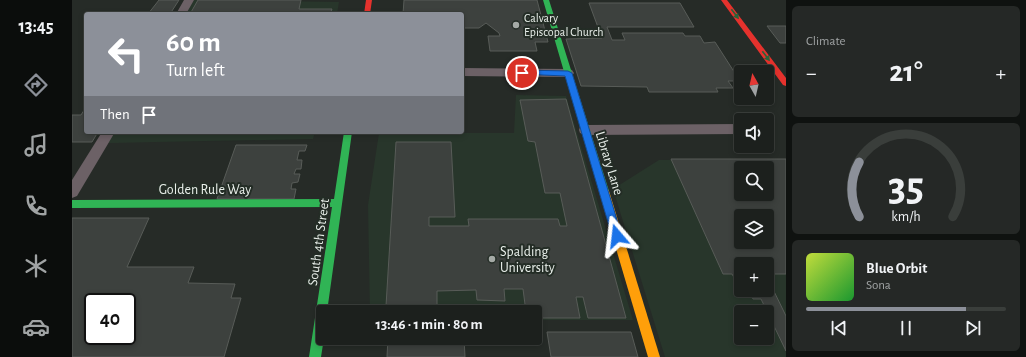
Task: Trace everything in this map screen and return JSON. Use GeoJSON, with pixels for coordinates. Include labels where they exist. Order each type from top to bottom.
{"type":"FeatureCollection","features":[{"type":"Feature","properties":{"kind":"street"},"geometry":{"type":"LineString","coordinates":[[367,12],[369,0]]}},
{"type":"Feature","properties":{"kind":"street","name":"Library Lane"},"geometry":{"type":"LineString","coordinates":[[546,0],[654,357]]}},
{"type":"Feature","properties":{"kind":"street"},"geometry":{"type":"LineString","coordinates":[[724,0],[786,83]]}},
{"type":"Feature","properties":{"kind":"street","name":"South 4th Street"},"geometry":{"type":"LineString","coordinates":[[315,357],[348,134]]}},
{"type":"Feature","properties":{"kind":"street","name":"Golden Rule Way"},"geometry":{"type":"LineString","coordinates":[[72,204],[338,203]]}},
{"type":"Feature","properties":{"kind":"lane"},"geometry":{"type":"LineString","coordinates":[[182,12],[189,0]]}},
{"type":"Feature","properties":{"kind":"lane"},"geometry":{"type":"LineString","coordinates":[[464,72],[568,73]]}},
{"type":"Feature","properties":{"kind":"lane"},"geometry":{"type":"LineString","coordinates":[[585,130],[734,129]]}},
{"type":"Feature","properties":{"kind":"lane"},"geometry":{"type":"LineString","coordinates":[[72,192],[108,134]]}},
{"type":"Feature","properties":{"kind":"shaded area"},"geometry":{"type":"Polygon","coordinates":[[[194,0],[339,2],[337,12],[186,12],[194,0]]]}},
{"type":"Feature","properties":{"kind":"shaded area","name":"Spalding University"},"geometry":{"type":"Polygon","coordinates":[[[516,95],[566,96],[633,320],[542,320],[542,305],[370,305],[368,205],[379,134],[514,133],[516,95]]]}},
{"type":"Feature","properties":{"kind":"shaded area"},"geometry":{"type":"Polygon","coordinates":[[[113,134],[314,134],[313,139],[108,143],[113,134]]]}},
{"type":"Feature","properties":{"kind":"shaded area"},"geometry":{"type":"Polygon","coordinates":[[[786,159],[786,357],[665,357],[613,189],[659,160],[786,159]]]}},
{"type":"Feature","properties":{"kind":"building"},"geometry":{"type":"Polygon","coordinates":[[[159,0],[179,0],[171,12],[150,12],[159,0]]]}},
{"type":"Feature","properties":{"kind":"building"},"geometry":{"type":"Polygon","coordinates":[[[198,0],[301,0],[299,9],[332,9],[331,12],[191,12],[198,0]]]}},
{"type":"Feature","properties":{"kind":"building","name":"Calvary Episcopal Church"},"geometry":{"type":"Polygon","coordinates":[[[404,0],[537,0],[548,42],[535,42],[537,51],[490,51],[488,36],[500,36],[499,33],[486,23],[479,28],[464,28],[464,12],[403,12],[404,0]]]}},
{"type":"Feature","properties":{"kind":"building"},"geometry":{"type":"Polygon","coordinates":[[[589,3],[680,3],[694,27],[607,27],[612,40],[625,40],[622,33],[683,33],[685,36],[700,36],[704,43],[715,42],[734,72],[734,81],[728,81],[733,88],[716,88],[718,92],[649,92],[647,87],[581,86],[566,39],[602,38],[589,3]]]}},
{"type":"Feature","properties":{"kind":"building"},"geometry":{"type":"Polygon","coordinates":[[[767,26],[786,26],[786,43],[780,43],[767,26]]]}},
{"type":"Feature","properties":{"kind":"building","name":"Spalding University"},"geometry":{"type":"Polygon","coordinates":[[[566,99],[626,318],[588,318],[583,297],[576,297],[580,318],[542,318],[542,305],[525,305],[523,289],[504,289],[505,301],[477,300],[476,290],[437,291],[437,305],[386,305],[396,142],[451,142],[455,217],[429,217],[429,226],[469,226],[468,219],[558,219],[560,226],[567,226],[560,193],[545,193],[535,142],[528,141],[520,100],[566,99]]]}},
{"type":"Feature","properties":{"kind":"building"},"geometry":{"type":"Polygon","coordinates":[[[84,110],[84,134],[97,134],[92,142],[72,142],[72,115],[81,115],[84,110]]]}},
{"type":"Feature","properties":{"kind":"building"},"geometry":{"type":"Polygon","coordinates":[[[236,145],[307,145],[305,151],[299,151],[297,160],[302,160],[301,169],[296,169],[294,174],[300,174],[298,182],[292,183],[291,189],[296,189],[294,199],[217,199],[236,145]]]}},
{"type":"Feature","properties":{"kind":"building"},"geometry":{"type":"Polygon","coordinates":[[[671,159],[786,159],[786,274],[774,274],[774,257],[734,257],[734,278],[732,274],[723,274],[671,159]]]}},
{"type":"Feature","properties":{"kind":"building"},"geometry":{"type":"Polygon","coordinates":[[[72,218],[149,218],[127,267],[194,267],[188,283],[235,284],[231,298],[241,298],[224,357],[72,357],[72,218]]]}},
{"type":"Feature","properties":{"kind":"building"},"geometry":{"type":"Polygon","coordinates":[[[774,291],[786,316],[786,351],[774,326],[774,305],[764,305],[761,299],[753,299],[752,297],[774,297],[774,291]]]}},
{"type":"Feature","properties":{"kind":"building"},"geometry":{"type":"Polygon","coordinates":[[[547,332],[631,332],[638,357],[551,357],[547,332]]]}},
{"type":"Feature","properties":{"kind":"building"},"geometry":{"type":"Polygon","coordinates":[[[388,345],[464,345],[465,357],[387,357],[388,345]]]}},
{"type":"Feature","properties":{"kind":"traffic: fast"},"geometry":{"type":"LineString","coordinates":[[546,0],[604,191]]}},
{"type":"Feature","properties":{"kind":"traffic: fast"},"geometry":{"type":"LineString","coordinates":[[315,357],[348,134]]}},
{"type":"Feature","properties":{"kind":"traffic: fast"},"geometry":{"type":"LineString","coordinates":[[72,204],[338,203]]}},
{"type":"Feature","properties":{"kind":"traffic: slow"},"geometry":{"type":"LineString","coordinates":[[604,191],[654,357]]}},
{"type":"Feature","properties":{"kind":"traffic: jam"},"geometry":{"type":"LineString","coordinates":[[367,12],[369,0]]}},
{"type":"Feature","properties":{"kind":"traffic: jam"},"geometry":{"type":"LineString","coordinates":[[724,0],[786,83]]}},
{"type":"Feature","properties":{"kind":"place","name":"Calvary Episcopal Church"},"geometry":{"type":"Point","coordinates":[516,25]}},
{"type":"Feature","properties":{"kind":"place","name":"Spalding University"},"geometry":{"type":"Point","coordinates":[492,259]}},
{"type":"Feature","properties":{"kind":"route"},"geometry":{"type":"LineString","coordinates":[[522,73],[568,73],[617,236]]}}]}
